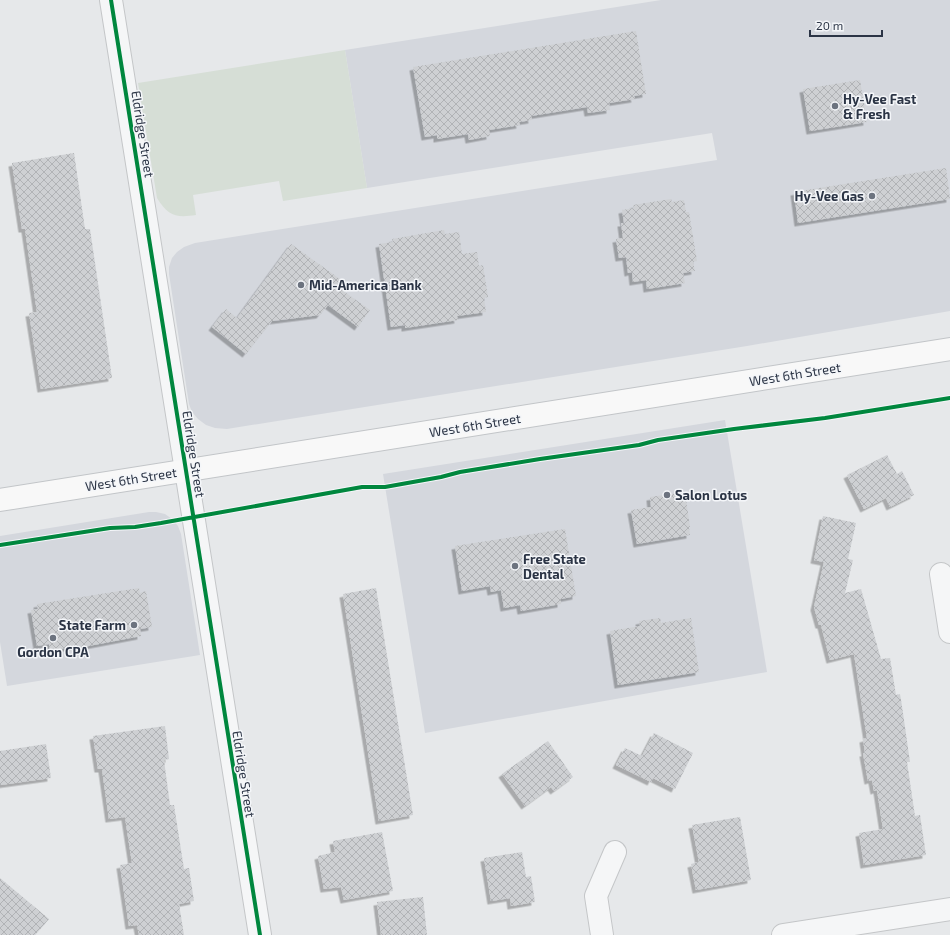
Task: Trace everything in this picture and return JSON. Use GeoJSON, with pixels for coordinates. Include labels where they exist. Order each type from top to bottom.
{"type":"FeatureCollection","features":[{"type":"Feature","properties":{"kind":"main road","name":"West 6th Street"},"geometry":{"type":"LineString","coordinates":[[0,500],[950,349]]}},
{"type":"Feature","properties":{"kind":"street","name":"Eldridge Street"},"geometry":{"type":"LineString","coordinates":[[111,0],[260,935]]}},
{"type":"Feature","properties":{"kind":"street"},"geometry":{"type":"LineString","coordinates":[[941,574],[950,632]]}},
{"type":"Feature","properties":{"kind":"street"},"geometry":{"type":"LineString","coordinates":[[602,935],[596,896],[615,852]]}},
{"type":"Feature","properties":{"kind":"street"},"geometry":{"type":"LineString","coordinates":[[783,935],[950,909]]}},
{"type":"Feature","properties":{"kind":"shaded area"},"geometry":{"type":"Polygon","coordinates":[[[661,0],[950,0],[950,311],[747,346],[227,429],[215,428],[206,425],[198,419],[192,412],[189,404],[169,274],[169,267],[172,258],[184,247],[195,243],[717,160],[712,133],[367,188],[345,50],[661,0]]]}},
{"type":"Feature","properties":{"kind":"shaded area"},"geometry":{"type":"Polygon","coordinates":[[[345,50],[367,188],[283,201],[279,181],[193,195],[196,215],[178,216],[165,209],[157,198],[138,83],[345,50]]]}},
{"type":"Feature","properties":{"kind":"shaded area"},"geometry":{"type":"Polygon","coordinates":[[[725,420],[767,672],[425,733],[383,474],[725,420]]]}},
{"type":"Feature","properties":{"kind":"shaded area"},"geometry":{"type":"Polygon","coordinates":[[[149,512],[165,514],[178,526],[181,534],[200,655],[7,686],[0,642],[0,536],[149,512]]]}},
{"type":"Feature","properties":{"kind":"building"},"geometry":{"type":"Polygon","coordinates":[[[636,31],[646,94],[634,96],[635,99],[609,103],[610,110],[588,113],[587,107],[531,116],[532,120],[519,122],[520,125],[489,130],[490,136],[469,140],[468,134],[437,139],[437,135],[425,137],[413,67],[636,31]]]}},
{"type":"Feature","properties":{"kind":"building","name":"Hy-Vee Fast & Fresh"},"geometry":{"type":"Polygon","coordinates":[[[860,80],[867,122],[810,131],[803,89],[860,80]]]}},
{"type":"Feature","properties":{"kind":"building"},"geometry":{"type":"Polygon","coordinates":[[[74,153],[85,229],[90,229],[112,378],[41,389],[29,313],[37,312],[25,229],[22,229],[12,163],[74,153]]]}},
{"type":"Feature","properties":{"kind":"building","name":"Hy-Vee Gas"},"geometry":{"type":"Polygon","coordinates":[[[946,168],[950,199],[798,223],[794,192],[946,168]]]}},
{"type":"Feature","properties":{"kind":"building"},"geometry":{"type":"Polygon","coordinates":[[[671,199],[672,202],[684,200],[686,212],[689,212],[697,261],[693,262],[695,271],[683,273],[685,283],[647,289],[646,280],[633,282],[632,272],[628,273],[626,257],[619,258],[616,239],[623,238],[621,223],[624,223],[622,210],[634,208],[633,205],[671,199]]]}},
{"type":"Feature","properties":{"kind":"building"},"geometry":{"type":"Polygon","coordinates":[[[444,230],[445,234],[459,232],[462,254],[477,252],[479,266],[483,265],[488,297],[484,298],[486,312],[457,316],[458,320],[405,328],[405,325],[391,327],[379,244],[393,242],[392,239],[444,230]]]}},
{"type":"Feature","properties":{"kind":"building","name":"Mid-America Bank"},"geometry":{"type":"Polygon","coordinates":[[[291,244],[344,282],[339,288],[370,310],[358,327],[328,305],[320,315],[272,321],[246,354],[212,327],[226,309],[237,318],[291,244]]]}},
{"type":"Feature","properties":{"kind":"building"},"geometry":{"type":"Polygon","coordinates":[[[887,455],[897,474],[902,471],[914,495],[890,507],[886,498],[864,509],[847,475],[887,455]]]}},
{"type":"Feature","properties":{"kind":"building"},"geometry":{"type":"Polygon","coordinates":[[[685,492],[690,535],[637,544],[631,510],[651,507],[650,497],[685,492]]]}},
{"type":"Feature","properties":{"kind":"building"},"geometry":{"type":"Polygon","coordinates":[[[823,516],[856,523],[848,559],[853,560],[845,593],[861,589],[881,659],[890,658],[896,695],[900,694],[902,706],[910,762],[907,762],[915,816],[920,815],[926,855],[864,865],[859,833],[883,829],[877,790],[874,791],[872,780],[868,781],[863,753],[865,753],[863,739],[867,738],[854,654],[830,660],[821,625],[819,625],[814,607],[824,562],[814,560],[823,516]]]}},
{"type":"Feature","properties":{"kind":"building","name":"Free State Dental"},"geometry":{"type":"Polygon","coordinates":[[[565,529],[576,596],[561,599],[561,604],[521,611],[520,605],[504,608],[501,590],[491,592],[490,586],[462,591],[455,546],[565,529]]]}},
{"type":"Feature","properties":{"kind":"building"},"geometry":{"type":"Polygon","coordinates":[[[139,588],[140,593],[146,591],[152,627],[140,629],[141,636],[78,648],[77,646],[50,651],[49,644],[37,646],[31,610],[38,609],[37,604],[139,588]]]}},
{"type":"Feature","properties":{"kind":"building"},"geometry":{"type":"Polygon","coordinates":[[[376,588],[413,815],[379,821],[343,594],[376,588]]]}},
{"type":"Feature","properties":{"kind":"building"},"geometry":{"type":"Polygon","coordinates":[[[660,618],[661,623],[691,618],[699,672],[618,685],[610,631],[640,626],[639,621],[660,618]]]}},
{"type":"Feature","properties":{"kind":"building"},"geometry":{"type":"Polygon","coordinates":[[[165,726],[169,759],[164,760],[170,805],[174,805],[184,869],[189,868],[194,901],[179,904],[184,935],[139,935],[137,925],[129,926],[120,865],[132,863],[125,817],[109,819],[102,769],[98,769],[93,736],[165,726]]]}},
{"type":"Feature","properties":{"kind":"building"},"geometry":{"type":"Polygon","coordinates":[[[654,733],[693,753],[675,789],[653,778],[651,782],[616,765],[625,748],[642,756],[654,733]]]}},
{"type":"Feature","properties":{"kind":"building"},"geometry":{"type":"Polygon","coordinates":[[[548,741],[573,777],[554,791],[551,787],[525,806],[502,774],[548,741]]]}},
{"type":"Feature","properties":{"kind":"building"},"geometry":{"type":"Polygon","coordinates":[[[46,744],[51,778],[0,785],[0,751],[46,744]]]}},
{"type":"Feature","properties":{"kind":"building"},"geometry":{"type":"Polygon","coordinates":[[[740,817],[751,880],[696,890],[691,864],[699,862],[692,825],[740,817]]]}},
{"type":"Feature","properties":{"kind":"building"},"geometry":{"type":"Polygon","coordinates":[[[382,832],[393,891],[344,900],[341,887],[324,889],[318,856],[335,852],[333,841],[382,832]]]}},
{"type":"Feature","properties":{"kind":"building"},"geometry":{"type":"Polygon","coordinates":[[[522,852],[526,877],[531,876],[535,902],[511,906],[510,898],[491,901],[484,858],[522,852]]]}},
{"type":"Feature","properties":{"kind":"building"},"geometry":{"type":"Polygon","coordinates":[[[0,878],[49,919],[35,935],[0,935],[0,878]]]}},
{"type":"Feature","properties":{"kind":"building"},"geometry":{"type":"Polygon","coordinates":[[[423,897],[427,935],[381,935],[377,902],[423,897]]]}},
{"type":"Feature","properties":{"kind":"cycle path"},"geometry":{"type":"LineString","coordinates":[[111,0],[260,935]]}},
{"type":"Feature","properties":{"kind":"cycle path"},"geometry":{"type":"LineString","coordinates":[[0,545],[110,528],[135,527],[161,523],[362,487],[385,487],[460,472],[639,445],[658,440],[825,418],[950,398]]}},
{"type":"Feature","properties":{"kind":"place","name":"Hy-Vee Fast & Fresh"},"geometry":{"type":"Point","coordinates":[835,106]}},
{"type":"Feature","properties":{"kind":"place","name":"Hy-Vee Gas"},"geometry":{"type":"Point","coordinates":[872,196]}},
{"type":"Feature","properties":{"kind":"place","name":"Mid-America Bank"},"geometry":{"type":"Point","coordinates":[301,285]}},
{"type":"Feature","properties":{"kind":"place","name":"Salon Lotus"},"geometry":{"type":"Point","coordinates":[667,495]}},
{"type":"Feature","properties":{"kind":"place","name":"Free State Dental"},"geometry":{"type":"Point","coordinates":[515,566]}},
{"type":"Feature","properties":{"kind":"place","name":"State Farm"},"geometry":{"type":"Point","coordinates":[134,625]}},
{"type":"Feature","properties":{"kind":"place","name":"Gordon CPA"},"geometry":{"type":"Point","coordinates":[53,638]}}]}
